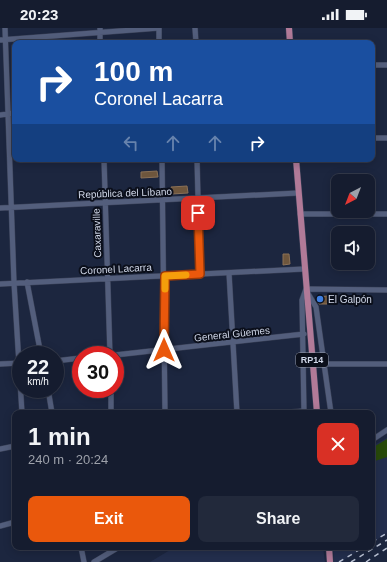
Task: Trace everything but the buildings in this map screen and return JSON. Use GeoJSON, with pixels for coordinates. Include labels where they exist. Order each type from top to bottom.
{"type":"FeatureCollection","features":[{"type":"Feature","properties":{"kind":"main road"},"geometry":{"type":"LineString","coordinates":[[289,28],[290,40]]}},
{"type":"Feature","properties":{"kind":"main road","name":"RP14"},"geometry":{"type":"LineString","coordinates":[[296,162],[317,410]]}},
{"type":"Feature","properties":{"kind":"main road"},"geometry":{"type":"LineString","coordinates":[[329,550],[330,562]]}},
{"type":"Feature","properties":{"kind":"street"},"geometry":{"type":"LineString","coordinates":[[5,28],[2,40],[9,114],[14,283],[19,346]]}},
{"type":"Feature","properties":{"kind":"street"},"geometry":{"type":"LineString","coordinates":[[2,40],[100,30],[159,28],[159,40]]}},
{"type":"Feature","properties":{"kind":"street"},"geometry":{"type":"LineString","coordinates":[[195,28],[196,40]]}},
{"type":"Feature","properties":{"kind":"street"},"geometry":{"type":"LineString","coordinates":[[375,65],[387,65]]}},
{"type":"Feature","properties":{"kind":"street"},"geometry":{"type":"LineString","coordinates":[[0,115],[9,114]]}},
{"type":"Feature","properties":{"kind":"street"},"geometry":{"type":"LineString","coordinates":[[375,138],[387,138]]}},
{"type":"Feature","properties":{"kind":"street","name":"Caxaraville"},"geometry":{"type":"LineString","coordinates":[[104,162],[110,346]]}},
{"type":"Feature","properties":{"kind":"street"},"geometry":{"type":"LineString","coordinates":[[162,162],[165,276],[165,410]]}},
{"type":"Feature","properties":{"kind":"street"},"geometry":{"type":"LineString","coordinates":[[198,162],[197,198],[200,274]]}},
{"type":"Feature","properties":{"kind":"street","name":"República del Líbano"},"geometry":{"type":"LineString","coordinates":[[0,208],[298,193]]}},
{"type":"Feature","properties":{"kind":"street"},"geometry":{"type":"LineString","coordinates":[[300,214],[387,214]]}},
{"type":"Feature","properties":{"kind":"street","name":"Coronel Lacarra"},"geometry":{"type":"LineString","coordinates":[[0,284],[304,269]]}},
{"type":"Feature","properties":{"kind":"street"},"geometry":{"type":"LineString","coordinates":[[229,273],[237,410]]}},
{"type":"Feature","properties":{"kind":"street"},"geometry":{"type":"LineString","coordinates":[[27,282],[39,346]]}},
{"type":"Feature","properties":{"kind":"street"},"geometry":{"type":"LineString","coordinates":[[306,289],[387,290]]}},
{"type":"Feature","properties":{"kind":"street"},"geometry":{"type":"LineString","coordinates":[[304,410],[304,334],[302,300],[306,289]]}},
{"type":"Feature","properties":{"kind":"street"},"geometry":{"type":"LineString","coordinates":[[306,289],[316,307],[331,410]]}},
{"type":"Feature","properties":{"kind":"street","name":"General Güemes"},"geometry":{"type":"LineString","coordinates":[[124,354],[304,334]]}},
{"type":"Feature","properties":{"kind":"street"},"geometry":{"type":"LineString","coordinates":[[0,364],[12,363]]}},
{"type":"Feature","properties":{"kind":"street"},"geometry":{"type":"LineString","coordinates":[[323,364],[387,364]]}},
{"type":"Feature","properties":{"kind":"street"},"geometry":{"type":"LineString","coordinates":[[21,398],[22,410]]}},
{"type":"Feature","properties":{"kind":"street"},"geometry":{"type":"LineString","coordinates":[[50,398],[52,410]]}},
{"type":"Feature","properties":{"kind":"street"},"geometry":{"type":"LineString","coordinates":[[111,398],[111,410]]}},
{"type":"Feature","properties":{"kind":"street"},"geometry":{"type":"LineString","coordinates":[[375,438],[387,430]]}},
{"type":"Feature","properties":{"kind":"street"},"geometry":{"type":"LineString","coordinates":[[0,449],[12,447]]}},
{"type":"Feature","properties":{"kind":"street"},"geometry":{"type":"LineString","coordinates":[[0,526],[12,523]]}},
{"type":"Feature","properties":{"kind":"street"},"geometry":{"type":"LineString","coordinates":[[82,550],[84,562]]}},
{"type":"Feature","properties":{"kind":"street"},"geometry":{"type":"LineString","coordinates":[[94,562],[113,550]]}},
{"type":"Feature","properties":{"kind":"shaded area"},"geometry":{"type":"Polygon","coordinates":[[[387,438],[387,533],[375,541],[375,444],[387,438]]]}},
{"type":"Feature","properties":{"kind":"shaded area"},"geometry":{"type":"Polygon","coordinates":[[[170,550],[323,550],[325,562],[150,562],[170,550]]]}},
{"type":"Feature","properties":{"kind":"shaded area"},"geometry":{"type":"Polygon","coordinates":[[[333,550],[360,550],[341,562],[334,562],[333,550]]]}},
{"type":"Feature","properties":{"kind":"green space"},"geometry":{"type":"Polygon","coordinates":[[[387,439],[387,457],[375,461],[375,446],[387,439]]]}},
{"type":"Feature","properties":{"kind":"railway"},"geometry":{"type":"LineString","coordinates":[[375,540],[387,533]]}},
{"type":"Feature","properties":{"kind":"railway"},"geometry":{"type":"LineString","coordinates":[[375,547],[387,540]]}},
{"type":"Feature","properties":{"kind":"railway"},"geometry":{"type":"LineString","coordinates":[[366,562],[387,548]]}},
{"type":"Feature","properties":{"kind":"railway"},"geometry":{"type":"LineString","coordinates":[[339,562],[359,550]]}},
{"type":"Feature","properties":{"kind":"railway"},"geometry":{"type":"LineString","coordinates":[[351,562],[371,550]]}},
{"type":"Feature","properties":{"kind":"slow traffic"},"geometry":{"type":"LineString","coordinates":[[165,289],[165,276],[186,275]]}},
{"type":"Feature","properties":{"kind":"place","name":"El Galpón"},"geometry":{"type":"Point","coordinates":[320,299]}},
{"type":"Feature","properties":{"kind":"route"},"geometry":{"type":"LineString","coordinates":[[164,350],[165,276],[200,274],[198,213]]}}]}
